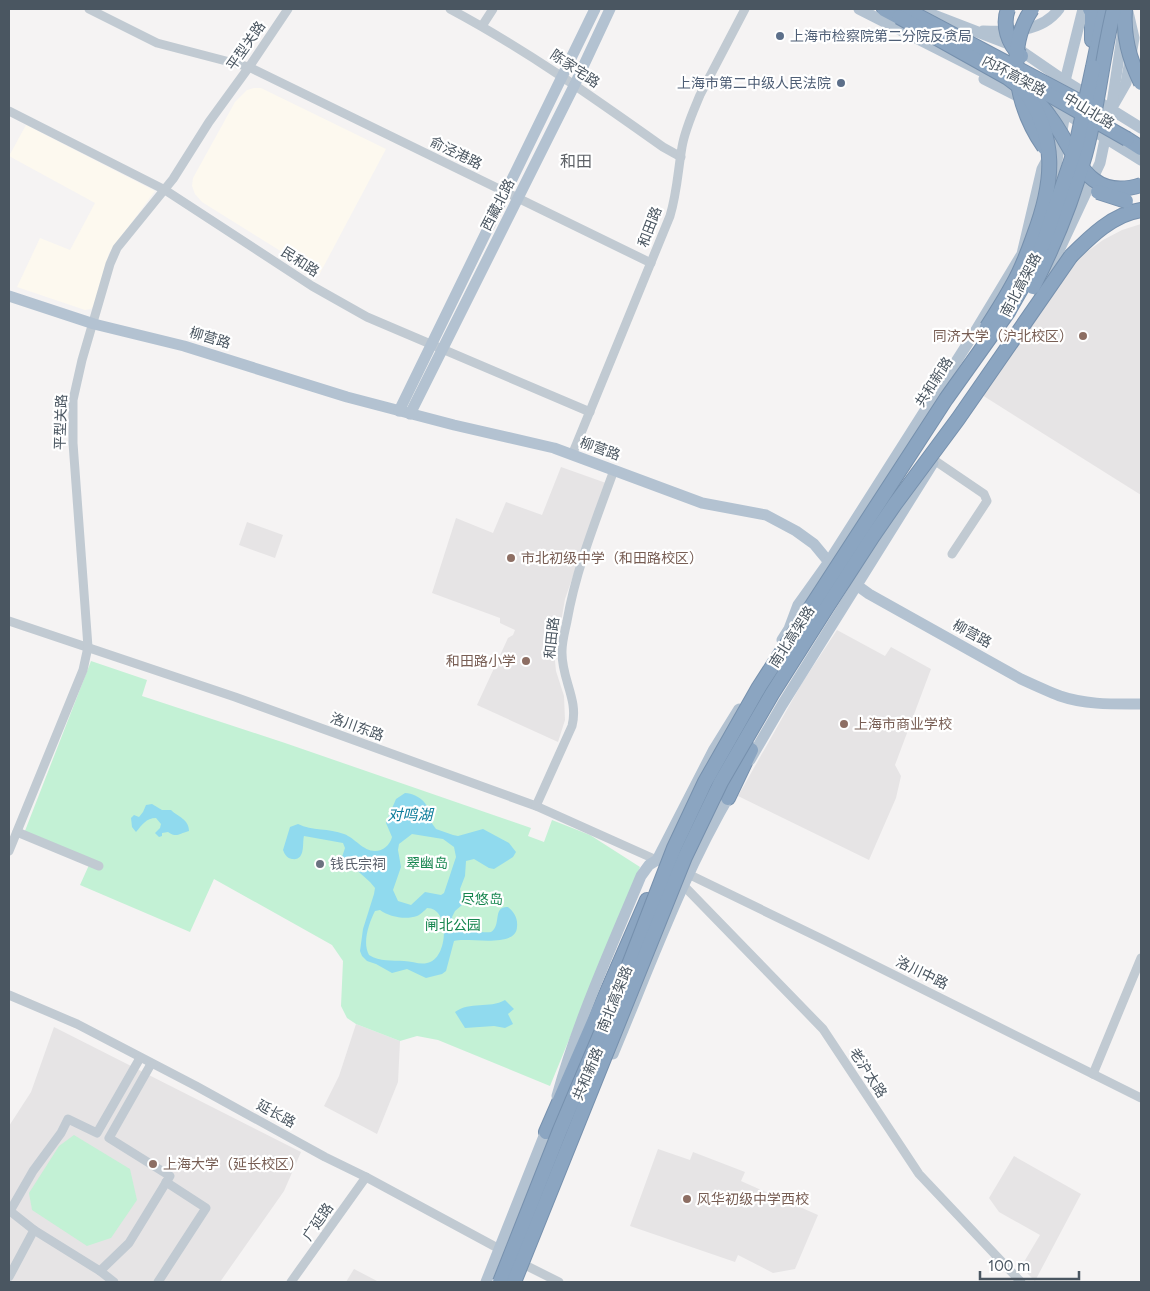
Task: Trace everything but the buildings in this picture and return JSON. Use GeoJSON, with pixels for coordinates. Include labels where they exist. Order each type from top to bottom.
{"type":"FeatureCollection","features":[{"type":"Feature","properties":{"kind":"highway","name":"内环高架路"},"geometry":{"type":"LineString","coordinates":[[884,9],[902,13],[1077,98],[1141,138]]}},
{"type":"Feature","properties":{"kind":"highway"},"geometry":{"type":"LineString","coordinates":[[1008,9],[1004,18],[1007,35],[1017,52],[1032,66],[1077,98]]}},
{"type":"Feature","properties":{"kind":"highway"},"geometry":{"type":"LineString","coordinates":[[1032,9],[1020,38],[1017,65],[1019,93],[1028,120],[1037,136],[1052,158],[1073,177],[1100,193],[1126,202],[1141,202]]}},
{"type":"Feature","properties":{"kind":"highway"},"geometry":{"type":"LineString","coordinates":[[1090,9],[1092,12],[1092,67]]}},
{"type":"Feature","properties":{"kind":"highway","name":"南北高架路"},"geometry":{"type":"LineString","coordinates":[[500,1282],[560,1130],[622,983],[674,848],[705,782],[760,687],[946,399],[1008,312],[1029,275],[1044,241],[1076,146],[1105,9]]}},
{"type":"Feature","properties":{"kind":"highway","name":"南北高架路"},"geometry":{"type":"LineString","coordinates":[[514,1282],[671,892],[701,823],[722,782],[772,694],[826,607],[895,504],[1017,314],[1053,247],[1071,203],[1086,154],[1114,9]]}},
{"type":"Feature","properties":{"kind":"highway"},"geometry":{"type":"LineString","coordinates":[[1126,9],[1124,28],[1126,46],[1141,83]]}},
{"type":"Feature","properties":{"kind":"highway","name":"内环高架路"},"geometry":{"type":"LineString","coordinates":[[902,13],[1141,148]]}},
{"type":"Feature","properties":{"kind":"highway"},"geometry":{"type":"LineString","coordinates":[[902,13],[1008,78],[1024,90],[1050,116],[1072,155],[1089,177],[1108,188],[1129,189],[1141,185]]}},
{"type":"Feature","properties":{"kind":"highway"},"geometry":{"type":"LineString","coordinates":[[946,399],[1014,283],[1042,215],[1049,185],[1050,158],[1040,116],[1024,90]]}},
{"type":"Feature","properties":{"kind":"highway"},"geometry":{"type":"LineString","coordinates":[[895,504],[958,419],[1071,256],[1091,236],[1113,221],[1141,210]]}},
{"type":"Feature","properties":{"kind":"highway"},"geometry":{"type":"LineString","coordinates":[[728,798],[778,700],[846,591],[874,536]]}},
{"type":"Feature","properties":{"kind":"highway"},"geometry":{"type":"LineString","coordinates":[[546,1132],[647,900],[674,848]]}},
{"type":"Feature","properties":{"kind":"main road","name":"西藏北路"},"geometry":{"type":"LineString","coordinates":[[404,412],[431,344],[595,9]]}},
{"type":"Feature","properties":{"kind":"main road","name":"西藏北路"},"geometry":{"type":"LineString","coordinates":[[404,412],[442,349],[575,84],[610,9]]}},
{"type":"Feature","properties":{"kind":"main road","name":"中山北路"},"geometry":{"type":"LineString","coordinates":[[918,9],[1014,46],[1065,81],[1141,128]]}},
{"type":"Feature","properties":{"kind":"main road"},"geometry":{"type":"LineString","coordinates":[[970,30],[999,32],[1036,27],[1045,22],[1059,9]]}},
{"type":"Feature","properties":{"kind":"main road","name":"共和新路"},"geometry":{"type":"LineString","coordinates":[[830,565],[1017,284],[1032,254],[1054,180],[1063,122],[1065,81],[1084,9]]}},
{"type":"Feature","properties":{"kind":"main road","name":"共和新路"},"geometry":{"type":"LineString","coordinates":[[1126,9],[1134,38]]}},
{"type":"Feature","properties":{"kind":"main road","name":"共和新路"},"geometry":{"type":"LineString","coordinates":[[518,1282],[689,874],[728,798],[737,766],[962,409],[1022,329],[1100,163],[1111,110],[1126,9]]}},
{"type":"Feature","properties":{"kind":"main road","name":"中山北路"},"geometry":{"type":"LineString","coordinates":[[862,11],[1063,122],[1104,138],[1141,160]]}},
{"type":"Feature","properties":{"kind":"main road","name":"共和新路"},"geometry":{"type":"LineString","coordinates":[[1111,110],[1126,83],[1134,38],[1141,24]]}},
{"type":"Feature","properties":{"kind":"main road","name":"共和新路"},"geometry":{"type":"LineString","coordinates":[[486,1282],[546,1132],[567,1057],[642,876],[649,865],[657,860],[713,751],[1022,254],[1042,169],[1063,122]]}},
{"type":"Feature","properties":{"kind":"main road"},"geometry":{"type":"LineString","coordinates":[[1022,254],[1038,236]]}},
{"type":"Feature","properties":{"kind":"main road","name":"柳营路"},"geometry":{"type":"LineString","coordinates":[[9,296],[94,324],[184,346],[347,397],[572,454],[702,503],[766,516],[796,531],[814,544],[830,565],[853,582],[1021,680],[1062,697],[1082,701],[1141,704]]}},
{"type":"Feature","properties":{"kind":"main road"},"geometry":{"type":"LineString","coordinates":[[973,335],[988,327]]}},
{"type":"Feature","properties":{"kind":"main road","name":"共和新路"},"geometry":{"type":"LineString","coordinates":[[853,582],[950,435],[962,409]]}},
{"type":"Feature","properties":{"kind":"main road","name":"共和新路"},"geometry":{"type":"LineString","coordinates":[[546,1132],[585,1061],[661,869],[657,860]]}},
{"type":"Feature","properties":{"kind":"street","name":"俞泾港路"},"geometry":{"type":"LineString","coordinates":[[89,9],[157,43],[249,67],[651,263]]}},
{"type":"Feature","properties":{"kind":"street","name":"平型关路"},"geometry":{"type":"LineString","coordinates":[[9,852],[82,670],[88,648],[73,443],[74,400],[82,360],[110,264],[117,248],[165,190],[187,159],[209,122],[288,9]]}},
{"type":"Feature","properties":{"kind":"street","name":"陈家宅路"},"geometry":{"type":"LineString","coordinates":[[450,9],[482,26],[563,76],[663,147],[681,157]]}},
{"type":"Feature","properties":{"kind":"street"},"geometry":{"type":"LineString","coordinates":[[482,26],[493,9]]}},
{"type":"Feature","properties":{"kind":"street","name":"和田路"},"geometry":{"type":"LineString","coordinates":[[572,454],[672,208],[677,190],[684,139],[700,95],[745,9]]}},
{"type":"Feature","properties":{"kind":"street","name":"民和路"},"geometry":{"type":"LineString","coordinates":[[9,111],[165,190],[323,293],[377,322],[590,412]]}},
{"type":"Feature","properties":{"kind":"street"},"geometry":{"type":"LineString","coordinates":[[934,460],[984,494],[987,501],[952,554]]}},
{"type":"Feature","properties":{"kind":"street","name":"和田路"},"geometry":{"type":"LineString","coordinates":[[536,806],[574,718],[573,699],[566,681],[562,660],[563,642],[574,586],[614,470]]}},
{"type":"Feature","properties":{"kind":"street","name":"洛川东路"},"geometry":{"type":"LineString","coordinates":[[9,621],[235,697],[536,806],[689,874]]}},
{"type":"Feature","properties":{"kind":"street"},"geometry":{"type":"LineString","coordinates":[[17,832],[99,866]]}},
{"type":"Feature","properties":{"kind":"street","name":"洛川中路"},"geometry":{"type":"LineString","coordinates":[[689,874],[1141,1098]]}},
{"type":"Feature","properties":{"kind":"street","name":"老沪太路"},"geometry":{"type":"LineString","coordinates":[[684,886],[823,1029],[919,1174],[1022,1282]]}},
{"type":"Feature","properties":{"kind":"street"},"geometry":{"type":"LineString","coordinates":[[1093,1074],[1141,958]]}},
{"type":"Feature","properties":{"kind":"street","name":"延长路"},"geometry":{"type":"LineString","coordinates":[[9,995],[77,1024],[196,1086],[325,1158],[366,1177],[559,1282]]}},
{"type":"Feature","properties":{"kind":"street"},"geometry":{"type":"LineString","coordinates":[[97,1133],[140,1058]]}},
{"type":"Feature","properties":{"kind":"street"},"geometry":{"type":"LineString","coordinates":[[109,1138],[151,1064]]}},
{"type":"Feature","properties":{"kind":"street"},"geometry":{"type":"LineString","coordinates":[[100,1271],[129,1243],[170,1176],[109,1138],[68,1120],[61,1133],[33,1171],[10,1211],[34,1230],[100,1271],[114,1282]]}},
{"type":"Feature","properties":{"kind":"street","name":"广延路"},"geometry":{"type":"LineString","coordinates":[[291,1282],[366,1177]]}},
{"type":"Feature","properties":{"kind":"street"},"geometry":{"type":"LineString","coordinates":[[158,1282],[206,1208],[166,1182]]}},
{"type":"Feature","properties":{"kind":"street"},"geometry":{"type":"LineString","coordinates":[[9,1277],[34,1230]]}},
{"type":"Feature","properties":{"kind":"shaded area"},"geometry":{"type":"Polygon","coordinates":[[[261,88],[386,149],[319,275],[202,202],[195,194],[192,186],[193,178],[235,102],[247,90],[261,88]]]}},
{"type":"Feature","properties":{"kind":"shaded area"},"geometry":{"type":"Polygon","coordinates":[[[26,125],[155,191],[109,253],[96,303],[91,309],[85,310],[17,287],[40,238],[70,250],[95,203],[9,156],[26,125]]]}},
{"type":"Feature","properties":{"kind":"shaded area","name":"同济大学（沪北校区）"},"geometry":{"type":"Polygon","coordinates":[[[1141,224],[1141,495],[982,395],[1077,259],[1103,240],[1122,230],[1141,224]]]}},
{"type":"Feature","properties":{"kind":"shaded area","name":"市北初级中学（和田路校区）"},"geometry":{"type":"Polygon","coordinates":[[[561,467],[606,483],[565,599],[554,651],[556,671],[564,696],[565,720],[558,742],[477,705],[508,638],[513,635],[515,630],[500,623],[500,618],[432,593],[456,518],[493,533],[506,502],[542,515],[561,467]]]}},
{"type":"Feature","properties":{"kind":"shaded area"},"geometry":{"type":"Polygon","coordinates":[[[247,522],[283,535],[275,558],[239,545],[247,522]]]}},
{"type":"Feature","properties":{"kind":"shaded area","name":"上海市商业学校"},"geometry":{"type":"Polygon","coordinates":[[[837,630],[885,656],[891,647],[931,669],[895,765],[901,776],[896,798],[869,860],[738,796],[802,683],[837,630]]]}},
{"type":"Feature","properties":{"kind":"shaded area"},"geometry":{"type":"Polygon","coordinates":[[[356,1024],[400,1041],[398,1082],[377,1134],[324,1106],[339,1076],[356,1024]]]}},
{"type":"Feature","properties":{"kind":"shaded area","name":"上海大学（延长校区）"},"geometry":{"type":"Polygon","coordinates":[[[54,1027],[301,1152],[284,1191],[220,1282],[9,1282],[9,1126],[31,1092],[54,1027]]]}},
{"type":"Feature","properties":{"kind":"shaded area","name":"风华初级中学西校"},"geometry":{"type":"Polygon","coordinates":[[[658,1149],[690,1160],[693,1152],[745,1172],[741,1181],[818,1215],[795,1269],[773,1273],[738,1255],[735,1262],[630,1226],[658,1149]]]}},
{"type":"Feature","properties":{"kind":"shaded area"},"geometry":{"type":"Polygon","coordinates":[[[1014,1156],[1081,1194],[1035,1281],[1021,1267],[1040,1235],[999,1212],[989,1198],[1014,1156]]]}},
{"type":"Feature","properties":{"kind":"shaded area"},"geometry":{"type":"Polygon","coordinates":[[[354,1269],[379,1282],[346,1282],[354,1269]]]}},
{"type":"Feature","properties":{"kind":"green space","name":"闸北公园"},"geometry":{"type":"Polygon","coordinates":[[[91,661],[147,680],[142,696],[531,828],[528,836],[544,842],[552,820],[590,835],[640,867],[550,1086],[438,1040],[417,1036],[400,1041],[356,1024],[347,1018],[341,1006],[343,961],[332,945],[214,879],[190,932],[80,885],[89,865],[23,836],[91,661]]]}},
{"type":"Feature","properties":{"kind":"green space"},"geometry":{"type":"Polygon","coordinates":[[[74,1135],[130,1169],[137,1200],[111,1238],[87,1246],[32,1210],[29,1193],[59,1146],[74,1135]]]}},
{"type":"Feature","properties":{"kind":"water","name":"对鸣湖"},"geometry":{"type":"Polygon","coordinates":[[[405,793],[420,798],[427,806],[431,822],[436,829],[458,836],[483,829],[509,843],[516,852],[513,857],[494,869],[474,859],[466,861],[465,876],[460,889],[462,905],[455,911],[452,917],[463,928],[491,932],[496,925],[500,909],[508,907],[514,913],[517,921],[515,934],[500,940],[454,941],[446,971],[442,974],[426,978],[407,969],[392,973],[367,961],[362,956],[360,951],[363,929],[375,888],[342,857],[345,848],[343,843],[304,836],[300,857],[290,859],[283,850],[290,827],[298,824],[309,828],[338,832],[348,836],[367,849],[381,850],[388,845],[392,837],[386,823],[396,799],[405,793]],[[412,834],[399,844],[398,850],[401,867],[393,890],[398,901],[411,905],[425,892],[441,895],[444,893],[456,857],[454,847],[443,839],[412,834]],[[427,908],[422,913],[408,918],[393,916],[380,910],[375,911],[366,939],[369,955],[382,960],[422,964],[434,960],[443,944],[443,925],[440,916],[435,910],[427,908]]]}},
{"type":"Feature","properties":{"kind":"water"},"geometry":{"type":"Polygon","coordinates":[[[152,804],[162,810],[171,810],[185,821],[189,831],[176,835],[168,832],[162,833],[162,836],[159,837],[155,833],[161,824],[156,818],[153,818],[142,824],[136,832],[132,827],[131,818],[134,815],[139,817],[146,805],[152,804]]]}},
{"type":"Feature","properties":{"kind":"water"},"geometry":{"type":"Polygon","coordinates":[[[505,1000],[514,1009],[508,1014],[513,1024],[505,1028],[494,1026],[465,1028],[455,1012],[467,1007],[499,1003],[505,1000]]]}},
{"type":"Feature","properties":{"kind":"place","name":"上海市检察院第二分院反贪局"},"geometry":{"type":"Point","coordinates":[780,36]}},
{"type":"Feature","properties":{"kind":"place","name":"上海市第二中级人民法院"},"geometry":{"type":"Point","coordinates":[841,83]}},
{"type":"Feature","properties":{"kind":"place","name":"同济大学（沪北校区）"},"geometry":{"type":"Point","coordinates":[1083,336]}},
{"type":"Feature","properties":{"kind":"place","name":"市北初级中学（和田路校区）"},"geometry":{"type":"Point","coordinates":[511,558]}},
{"type":"Feature","properties":{"kind":"place","name":"和田路小学"},"geometry":{"type":"Point","coordinates":[526,661]}},
{"type":"Feature","properties":{"kind":"place","name":"上海市商业学校"},"geometry":{"type":"Point","coordinates":[844,724]}},
{"type":"Feature","properties":{"kind":"place","name":"钱氏宗祠"},"geometry":{"type":"Point","coordinates":[320,864]}},
{"type":"Feature","properties":{"kind":"place","name":"上海大学（延长校区）"},"geometry":{"type":"Point","coordinates":[153,1164]}},
{"type":"Feature","properties":{"kind":"place","name":"风华初级中学西校"},"geometry":{"type":"Point","coordinates":[687,1199]}},
{"type":"Feature","properties":{"kind":"district","name":"和田"},"geometry":{"type":"Point","coordinates":[576,161]}},
{"type":"Feature","properties":{"kind":"park label","name":"翠幽岛"},"geometry":{"type":"Point","coordinates":[427,863]}},
{"type":"Feature","properties":{"kind":"park label","name":"尽悠岛"},"geometry":{"type":"Point","coordinates":[482,899]}}]}
